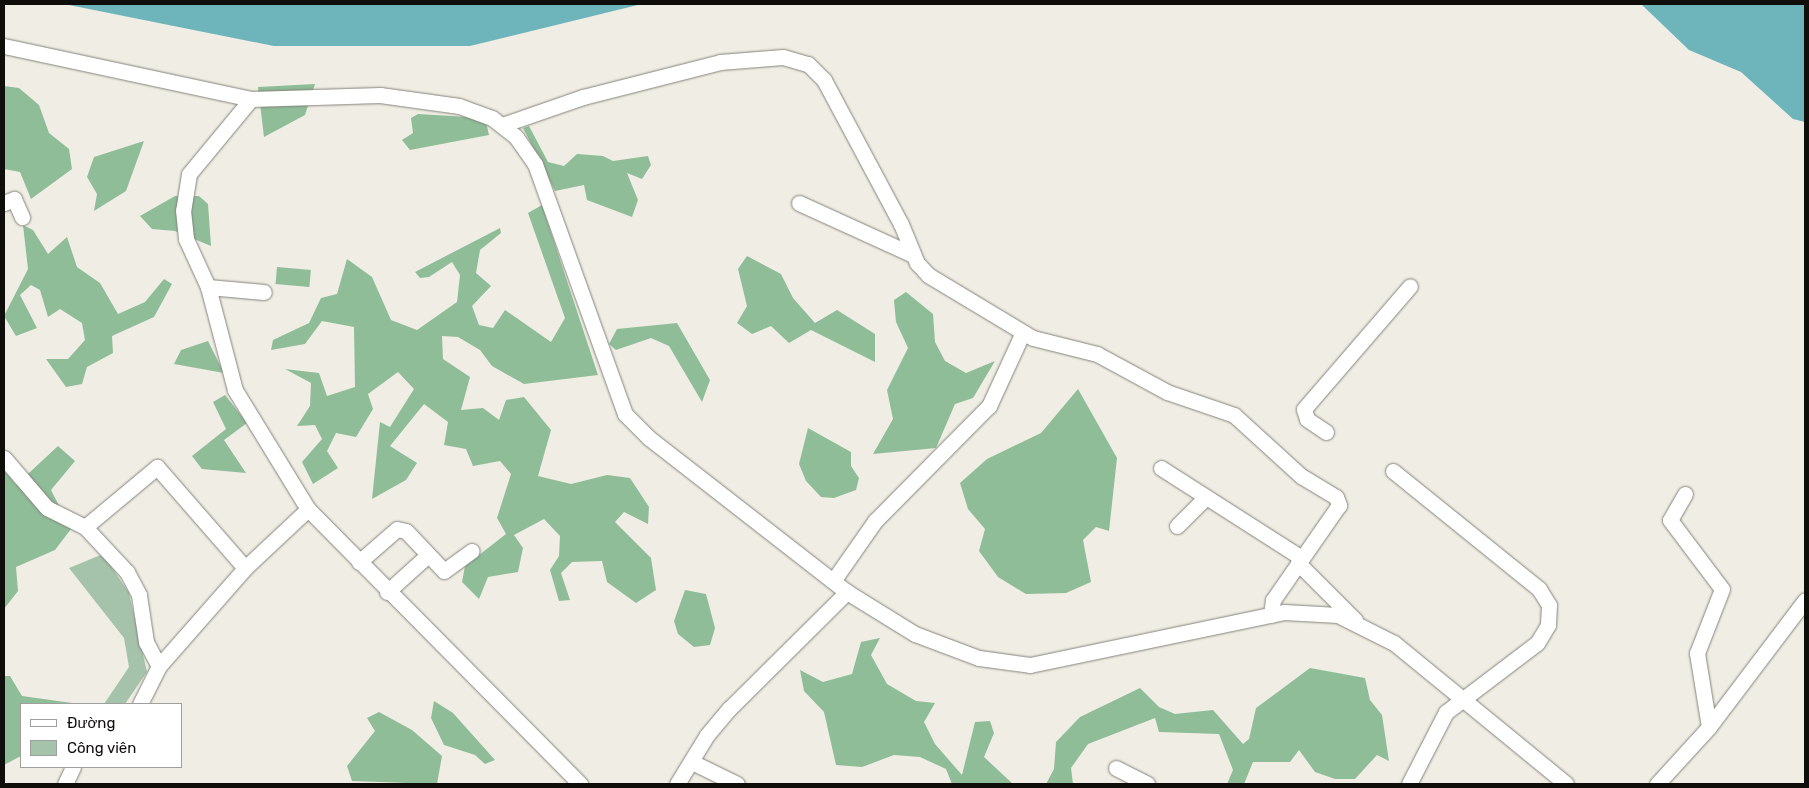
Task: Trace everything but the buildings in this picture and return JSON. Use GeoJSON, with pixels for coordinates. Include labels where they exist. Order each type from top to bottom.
{"type":"FeatureCollection","features":[{"type":"Feature","properties":{"kind":"street"},"geometry":{"type":"LineString","coordinates":[[4,46],[251,99],[380,95],[460,106],[502,125],[535,164],[625,414],[649,438],[847,592],[944,647],[979,658],[1030,665],[1271,615],[1315,611],[1355,622],[1394,643],[1566,784]]}},
{"type":"Feature","properties":{"kind":"street"},"geometry":{"type":"LineString","coordinates":[[502,125],[583,97],[701,66],[796,59],[808,64],[824,80],[913,255],[928,275],[966,293],[1023,332],[1097,354],[1167,392],[1219,408],[1247,424],[1301,476],[1339,501],[1272,600],[1271,615]]}},
{"type":"Feature","properties":{"kind":"street"},"geometry":{"type":"LineString","coordinates":[[251,99],[219,132],[184,186],[186,239],[208,287],[235,390],[308,509],[387,592],[580,784]]}},
{"type":"Feature","properties":{"kind":"street"},"geometry":{"type":"LineString","coordinates":[[4,203],[14,200],[22,217]]}},
{"type":"Feature","properties":{"kind":"street"},"geometry":{"type":"LineString","coordinates":[[799,202],[913,255]]}},
{"type":"Feature","properties":{"kind":"street"},"geometry":{"type":"LineString","coordinates":[[1326,432],[1306,419],[1304,410],[1410,286]]}},
{"type":"Feature","properties":{"kind":"street"},"geometry":{"type":"LineString","coordinates":[[208,287],[264,292]]}},
{"type":"Feature","properties":{"kind":"street"},"geometry":{"type":"LineString","coordinates":[[833,581],[875,521],[990,406],[1023,332]]}},
{"type":"Feature","properties":{"kind":"street"},"geometry":{"type":"LineString","coordinates":[[4,458],[58,517],[85,527],[135,583],[146,642],[159,666]]}},
{"type":"Feature","properties":{"kind":"street"},"geometry":{"type":"LineString","coordinates":[[85,527],[157,466],[245,568]]}},
{"type":"Feature","properties":{"kind":"street"},"geometry":{"type":"LineString","coordinates":[[1161,468],[1204,499],[1300,561],[1355,622]]}},
{"type":"Feature","properties":{"kind":"street"},"geometry":{"type":"LineString","coordinates":[[1393,471],[1539,589],[1549,605],[1548,625],[1537,643],[1446,712],[1409,784]]}},
{"type":"Feature","properties":{"kind":"street"},"geometry":{"type":"LineString","coordinates":[[1685,494],[1670,520],[1722,589],[1698,653],[1709,727]]}},
{"type":"Feature","properties":{"kind":"street"},"geometry":{"type":"LineString","coordinates":[[1177,526],[1204,499]]}},
{"type":"Feature","properties":{"kind":"street"},"geometry":{"type":"LineString","coordinates":[[140,703],[159,666],[245,568],[308,509]]}},
{"type":"Feature","properties":{"kind":"street"},"geometry":{"type":"LineString","coordinates":[[359,562],[397,529],[406,531],[446,571],[472,551]]}},
{"type":"Feature","properties":{"kind":"street"},"geometry":{"type":"LineString","coordinates":[[387,592],[428,555]]}},
{"type":"Feature","properties":{"kind":"street"},"geometry":{"type":"LineString","coordinates":[[677,784],[692,762],[707,734],[730,708],[847,592]]}},
{"type":"Feature","properties":{"kind":"street"},"geometry":{"type":"LineString","coordinates":[[1657,784],[1709,727],[1805,600]]}},
{"type":"Feature","properties":{"kind":"street"},"geometry":{"type":"LineString","coordinates":[[692,762],[737,784]]}},
{"type":"Feature","properties":{"kind":"street"},"geometry":{"type":"LineString","coordinates":[[65,784],[72,768]]}},
{"type":"Feature","properties":{"kind":"street"},"geometry":{"type":"LineString","coordinates":[[1116,768],[1148,784]]}},
{"type":"Feature","properties":{"kind":"green space"},"geometry":{"type":"Polygon","coordinates":[[[315,84],[305,115],[264,137],[258,87],[315,84]]]}},
{"type":"Feature","properties":{"kind":"green space"},"geometry":{"type":"Polygon","coordinates":[[[4,86],[19,88],[39,105],[49,133],[69,149],[72,169],[31,199],[20,172],[4,169],[4,86]]]}},
{"type":"Feature","properties":{"kind":"green space"},"geometry":{"type":"Polygon","coordinates":[[[418,114],[468,117],[486,122],[489,135],[410,150],[402,140],[413,133],[411,118],[418,114]]]}},
{"type":"Feature","properties":{"kind":"green space"},"geometry":{"type":"Polygon","coordinates":[[[529,126],[548,162],[564,166],[577,154],[603,156],[613,161],[648,156],[651,165],[642,179],[627,173],[638,200],[632,217],[587,200],[584,185],[555,191],[523,128],[529,126]]]}},
{"type":"Feature","properties":{"kind":"green space"},"geometry":{"type":"Polygon","coordinates":[[[144,141],[126,191],[94,211],[97,194],[87,177],[94,157],[144,141]]]}},
{"type":"Feature","properties":{"kind":"green space"},"geometry":{"type":"Polygon","coordinates":[[[175,196],[199,196],[208,204],[211,246],[175,231],[152,229],[140,216],[175,196]]]}},
{"type":"Feature","properties":{"kind":"green space"},"geometry":{"type":"Polygon","coordinates":[[[542,205],[598,375],[524,384],[492,366],[480,350],[458,337],[442,336],[443,359],[470,377],[461,410],[483,408],[499,420],[506,400],[524,397],[551,430],[538,476],[571,484],[607,475],[630,478],[649,507],[648,524],[624,512],[615,522],[651,558],[656,590],[636,603],[607,582],[602,561],[572,562],[561,573],[570,600],[559,601],[550,570],[559,556],[560,536],[544,519],[514,535],[523,548],[518,572],[488,577],[479,599],[462,582],[465,566],[506,534],[497,518],[511,474],[500,461],[473,466],[466,449],[444,445],[448,422],[424,404],[390,446],[417,463],[406,480],[372,499],[380,422],[390,427],[414,389],[398,372],[368,394],[373,409],[356,437],[336,433],[327,451],[338,468],[313,484],[302,462],[322,439],[315,425],[297,426],[310,406],[311,383],[285,369],[319,373],[327,396],[355,387],[354,327],[322,321],[305,344],[271,350],[273,340],[309,323],[321,298],[337,294],[347,259],[372,277],[391,320],[417,330],[457,302],[460,275],[452,262],[429,277],[420,278],[415,272],[500,228],[501,233],[480,250],[476,273],[491,286],[472,306],[479,325],[493,328],[505,310],[551,342],[565,318],[528,213],[542,205]]]}},
{"type":"Feature","properties":{"kind":"green space"},"geometry":{"type":"Polygon","coordinates":[[[23,225],[33,230],[48,254],[67,237],[77,267],[100,283],[118,314],[145,302],[164,279],[172,284],[154,317],[112,336],[113,353],[87,367],[82,384],[66,387],[46,359],[68,359],[85,340],[82,323],[60,309],[48,317],[40,290],[31,285],[20,295],[37,328],[16,336],[4,316],[28,269],[23,225]]]}},
{"type":"Feature","properties":{"kind":"green space"},"geometry":{"type":"Polygon","coordinates":[[[747,256],[781,274],[793,298],[815,323],[837,310],[875,334],[875,362],[811,330],[789,343],[771,326],[752,334],[737,323],[747,306],[738,269],[747,256]]]}},
{"type":"Feature","properties":{"kind":"green space"},"geometry":{"type":"Polygon","coordinates":[[[277,267],[311,270],[309,287],[276,284],[277,267]]]}},
{"type":"Feature","properties":{"kind":"green space"},"geometry":{"type":"Polygon","coordinates":[[[906,292],[933,314],[935,342],[945,361],[966,373],[995,361],[973,398],[955,404],[936,448],[873,454],[893,419],[887,390],[908,348],[896,322],[894,300],[906,292]]]}},
{"type":"Feature","properties":{"kind":"green space"},"geometry":{"type":"Polygon","coordinates":[[[677,323],[710,380],[702,402],[669,346],[651,338],[616,350],[609,344],[617,329],[677,323]]]}},
{"type":"Feature","properties":{"kind":"green space"},"geometry":{"type":"Polygon","coordinates":[[[208,341],[224,373],[174,364],[181,350],[208,341]]]}},
{"type":"Feature","properties":{"kind":"green space"},"geometry":{"type":"Polygon","coordinates":[[[1078,389],[1117,458],[1109,531],[1096,527],[1083,540],[1091,582],[1066,593],[1026,594],[998,577],[979,551],[985,529],[968,509],[960,483],[987,459],[1041,433],[1078,389]]]}},
{"type":"Feature","properties":{"kind":"green space"},"geometry":{"type":"Polygon","coordinates":[[[225,395],[247,423],[224,440],[246,473],[202,469],[192,456],[226,429],[213,402],[225,395]]]}},
{"type":"Feature","properties":{"kind":"green space"},"geometry":{"type":"Polygon","coordinates":[[[808,428],[851,452],[851,466],[859,478],[856,490],[834,498],[821,497],[806,481],[799,464],[808,428]]]}},
{"type":"Feature","properties":{"kind":"green space"},"geometry":{"type":"Polygon","coordinates":[[[58,446],[75,461],[51,490],[71,529],[55,550],[16,567],[18,591],[4,609],[4,469],[16,485],[58,446]]]}},
{"type":"Feature","properties":{"kind":"green space"},"geometry":{"type":"Polygon","coordinates":[[[103,554],[129,593],[147,672],[126,703],[105,703],[129,667],[124,638],[69,568],[103,554]]]}},
{"type":"Feature","properties":{"kind":"green space"},"geometry":{"type":"Polygon","coordinates":[[[685,590],[706,594],[715,628],[710,645],[694,647],[678,634],[674,621],[685,590]]]}},
{"type":"Feature","properties":{"kind":"green space"},"geometry":{"type":"Polygon","coordinates":[[[880,638],[871,655],[887,684],[916,701],[935,703],[924,722],[935,744],[962,775],[975,722],[990,721],[994,733],[984,757],[1013,784],[952,784],[946,769],[920,757],[894,755],[862,767],[836,765],[824,712],[804,691],[800,670],[823,682],[852,674],[861,642],[880,638]]]}},
{"type":"Feature","properties":{"kind":"green space"},"geometry":{"type":"Polygon","coordinates":[[[1310,668],[1365,678],[1370,700],[1382,715],[1389,761],[1377,755],[1355,779],[1335,779],[1315,772],[1299,750],[1290,762],[1253,762],[1244,784],[1227,784],[1233,770],[1219,734],[1159,732],[1155,718],[1088,744],[1071,768],[1073,784],[1046,784],[1054,769],[1056,742],[1080,717],[1140,688],[1159,707],[1175,714],[1213,710],[1243,744],[1249,739],[1256,708],[1310,668]]]}},
{"type":"Feature","properties":{"kind":"green space"},"geometry":{"type":"Polygon","coordinates":[[[4,676],[10,676],[22,696],[72,703],[20,703],[20,757],[4,765],[4,676]]]}},
{"type":"Feature","properties":{"kind":"green space"},"geometry":{"type":"Polygon","coordinates":[[[434,701],[453,713],[495,760],[485,764],[475,755],[444,745],[431,718],[434,701]]]}},
{"type":"Feature","properties":{"kind":"green space"},"geometry":{"type":"Polygon","coordinates":[[[379,712],[412,730],[442,756],[437,784],[352,781],[347,766],[375,731],[367,718],[379,712]]]}},
{"type":"Feature","properties":{"kind":"water"},"geometry":{"type":"Polygon","coordinates":[[[64,4],[642,4],[470,46],[274,46],[64,4]]]}},
{"type":"Feature","properties":{"kind":"water"},"geometry":{"type":"Polygon","coordinates":[[[1641,4],[1805,4],[1805,122],[1793,119],[1741,72],[1689,50],[1641,4]]]}}]}
